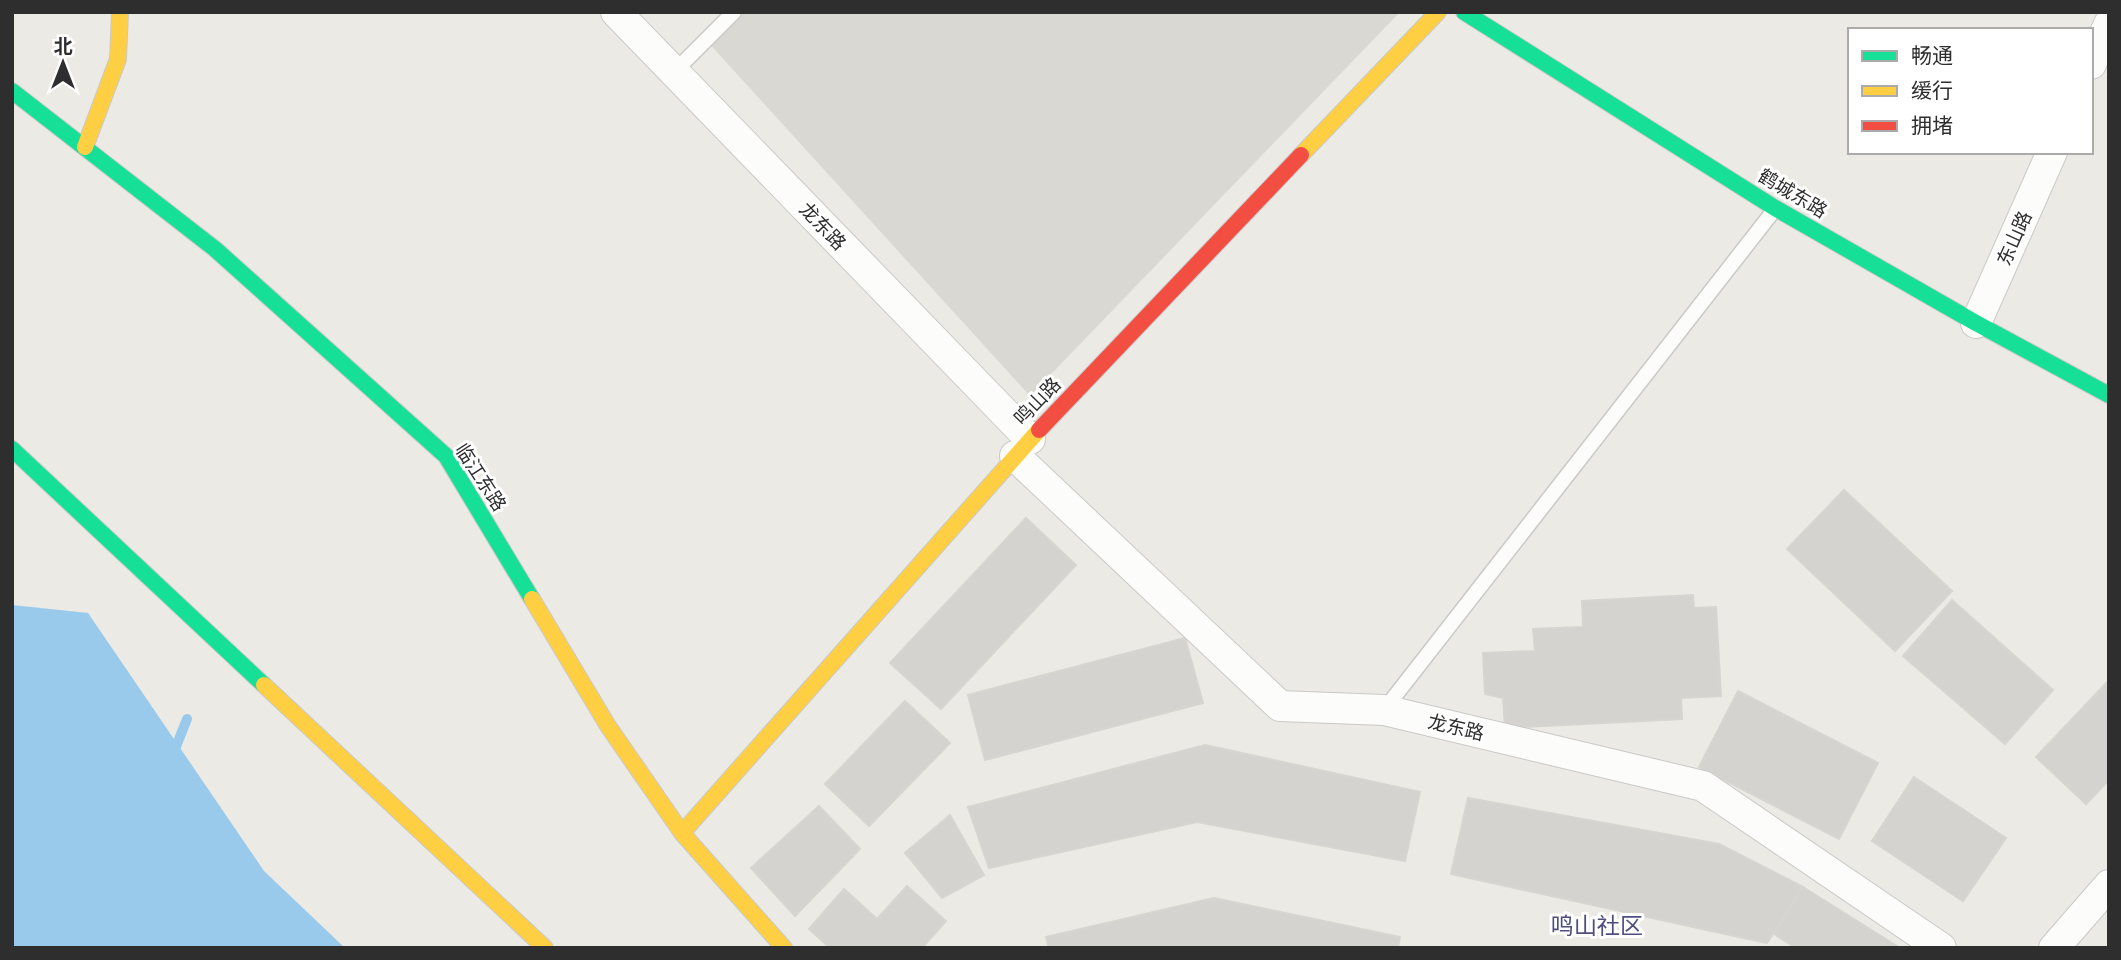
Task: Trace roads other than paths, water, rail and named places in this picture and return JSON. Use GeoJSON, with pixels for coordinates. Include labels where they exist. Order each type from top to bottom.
{"type":"FeatureCollection","features":[{"type":"Feature","properties":{"kind":"street"},"geometry":{"type":"LineString","coordinates":[[85,146],[118,60],[120,12]]}},
{"type":"Feature","properties":{"kind":"street","name":"龙东路"},"geometry":{"type":"LineString","coordinates":[[616,12],[1022,448],[1280,706],[1384,710],[1703,786],[1941,948]]}},
{"type":"Feature","properties":{"kind":"street","name":"鸣山路"},"geometry":{"type":"LineString","coordinates":[[682,832],[1022,448],[1438,12]]}},
{"type":"Feature","properties":{"kind":"street","name":"鹤城东路"},"geometry":{"type":"LineString","coordinates":[[1464,12],[1775,208],[1976,323],[2109,395]]}},
{"type":"Feature","properties":{"kind":"street"},"geometry":{"type":"LineString","coordinates":[[2093,60],[2109,24]]}},
{"type":"Feature","properties":{"kind":"street","name":"临江东路"},"geometry":{"type":"LineString","coordinates":[[12,91],[215,249],[446,456],[608,726],[682,832],[784,948]]}},
{"type":"Feature","properties":{"kind":"street","name":"东山路"},"geometry":{"type":"LineString","coordinates":[[1976,323],[2051,154]]}},
{"type":"Feature","properties":{"kind":"street"},"geometry":{"type":"LineString","coordinates":[[12,449],[545,948]]}},
{"type":"Feature","properties":{"kind":"street"},"geometry":{"type":"LineString","coordinates":[[2054,948],[2109,885]]}},
{"type":"Feature","properties":{"kind":"lane"},"geometry":{"type":"LineString","coordinates":[[674,72],[734,12]]}},
{"type":"Feature","properties":{"kind":"lane"},"geometry":{"type":"LineString","coordinates":[[1384,710],[1775,208]]}},
{"type":"Feature","properties":{"kind":"water"},"geometry":{"type":"Polygon","coordinates":[[[12,605],[88,613],[264,871],[345,948],[12,948],[12,605]]]}},
{"type":"Feature","properties":{"kind":"waterway"},"geometry":{"type":"LineString","coordinates":[[173,754],[187,719]]}},
{"type":"Feature","properties":{"kind":"district","name":"鸣山社区"},"geometry":{"type":"Point","coordinates":[1597,926]}}]}
